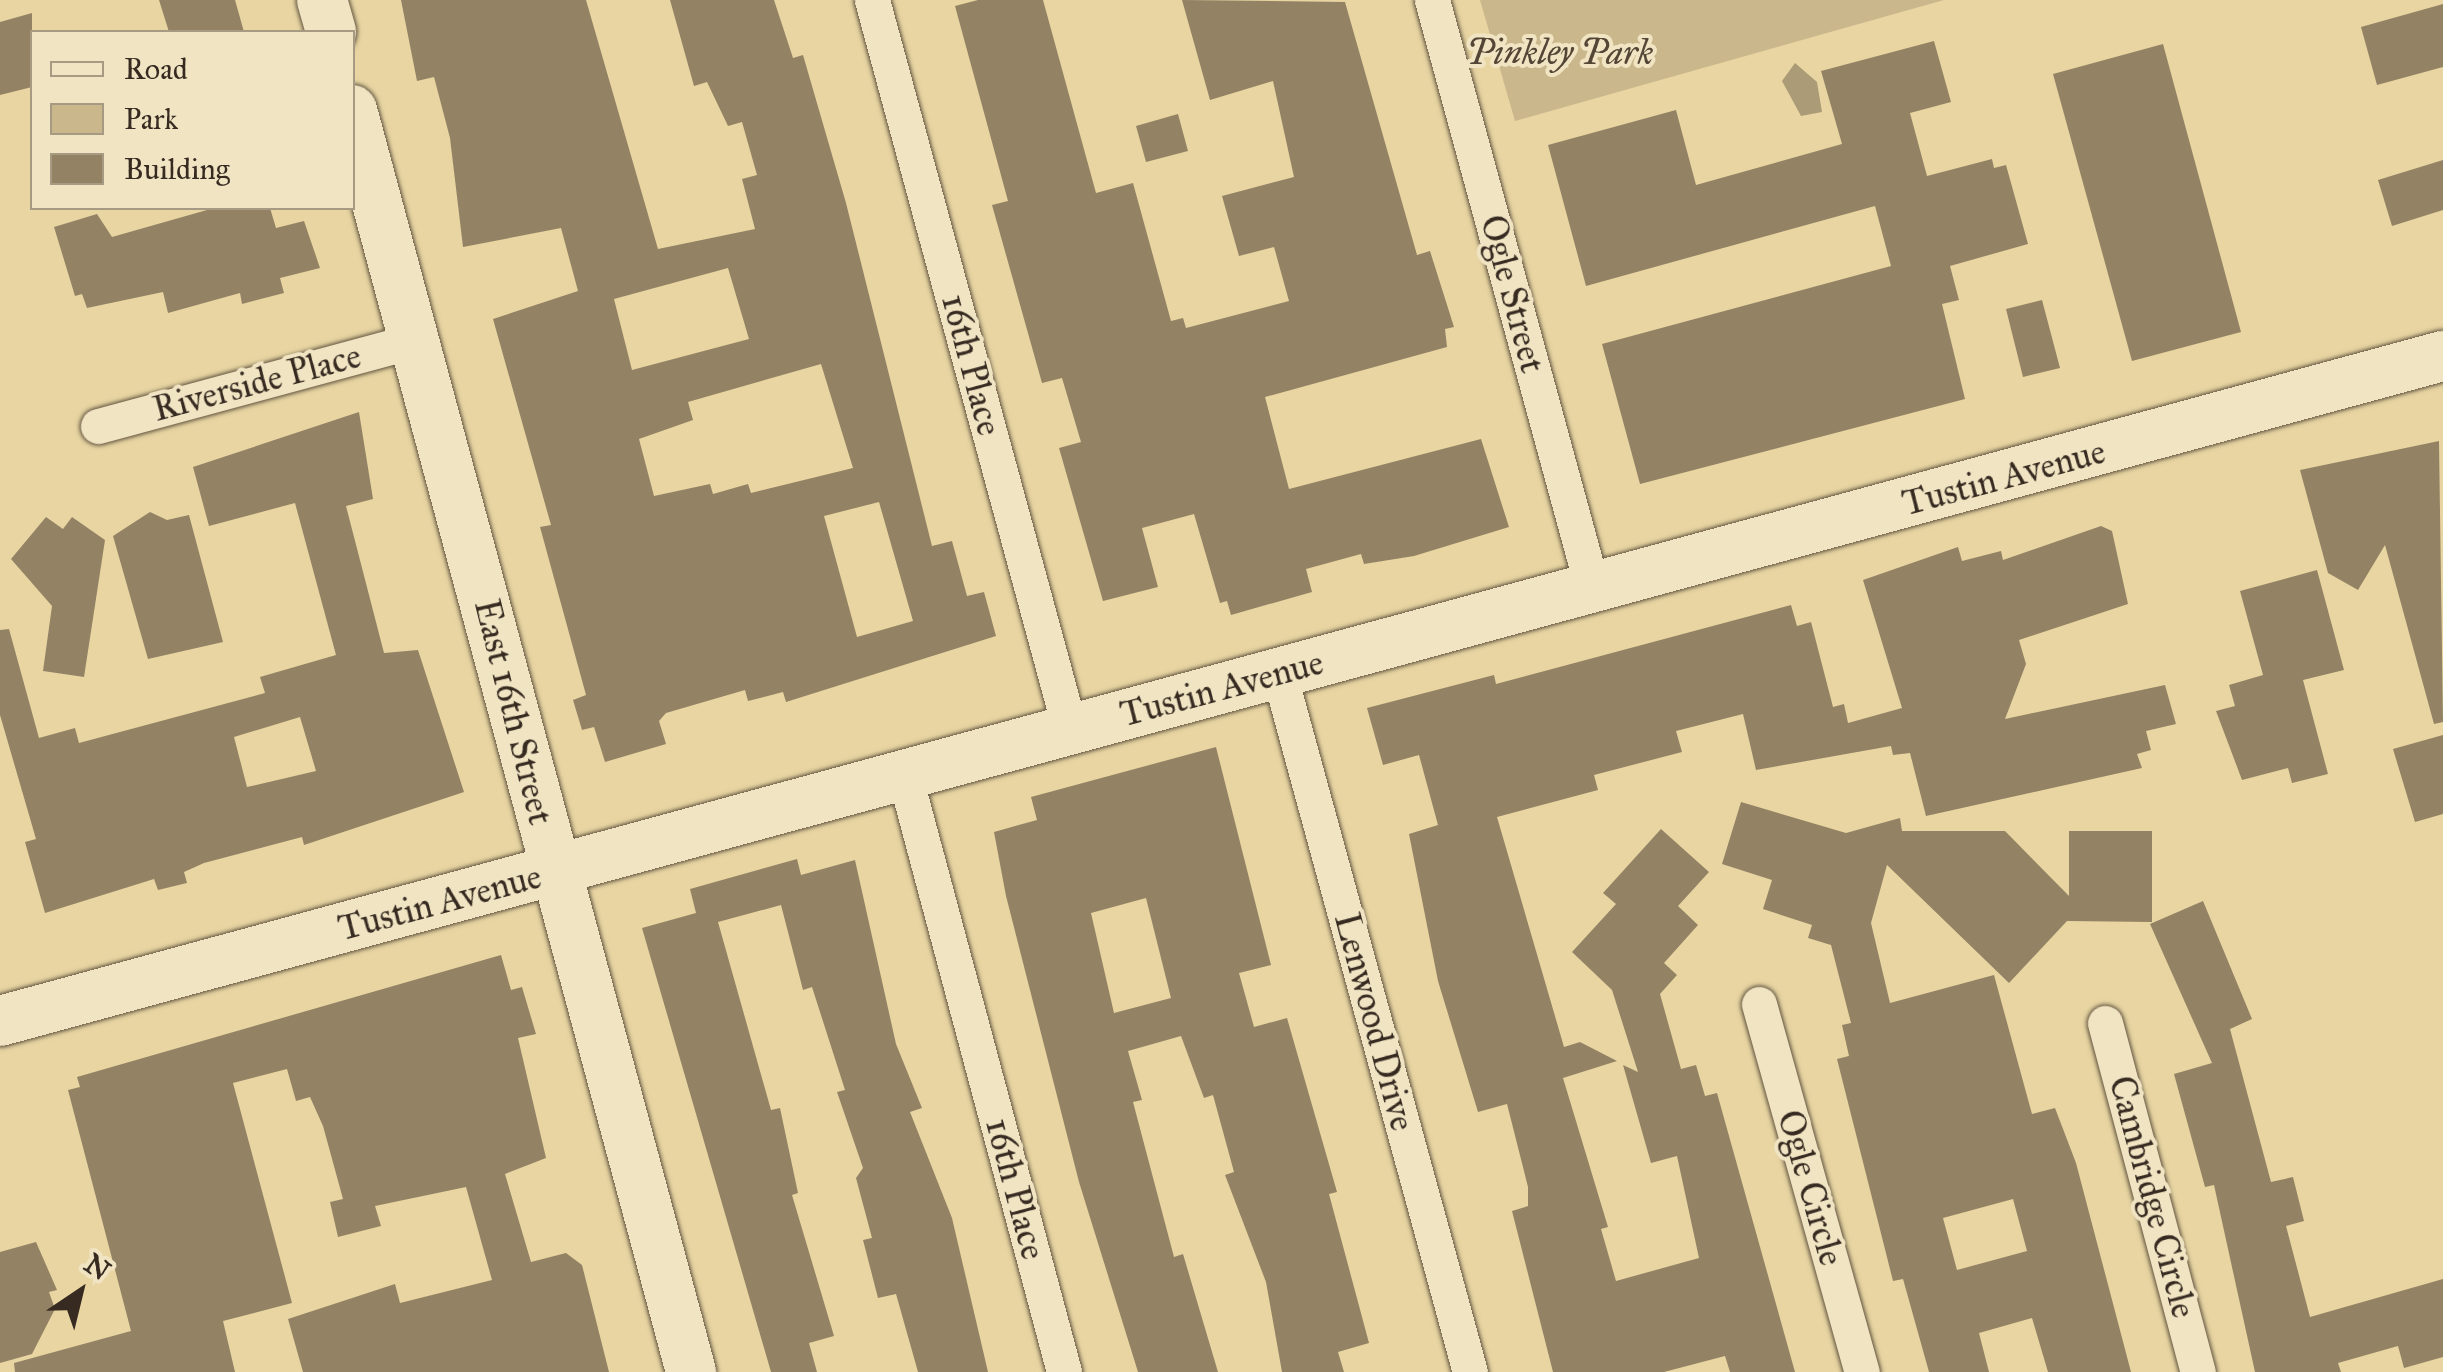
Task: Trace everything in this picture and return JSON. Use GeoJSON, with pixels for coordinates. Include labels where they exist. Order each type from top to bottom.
{"type":"FeatureCollection","features":[{"type":"Feature","properties":{"kind":"street"},"geometry":{"type":"LineString","coordinates":[[322,0],[330,30]]}},
{"type":"Feature","properties":{"kind":"street","name":"16th Place"},"geometry":{"type":"LineString","coordinates":[[872,0],[1070,730]]}},
{"type":"Feature","properties":{"kind":"street","name":"Ogle Street"},"geometry":{"type":"LineString","coordinates":[[1432,0],[1592,587]]}},
{"type":"Feature","properties":{"kind":"street","name":"East 16th Street"},"geometry":{"type":"LineString","coordinates":[[355,121],[691,1372]]}},
{"type":"Feature","properties":{"kind":"street","name":"Riverside Place"},"geometry":{"type":"LineString","coordinates":[[98,426],[416,340]]}},
{"type":"Feature","properties":{"kind":"street","name":"Tustin Avenue"},"geometry":{"type":"LineString","coordinates":[[0,1021],[2443,356]]}},
{"type":"Feature","properties":{"kind":"street","name":"Lenwood Drive"},"geometry":{"type":"LineString","coordinates":[[1279,673],[1470,1372]]}},
{"type":"Feature","properties":{"kind":"street","name":"16th Place"},"geometry":{"type":"LineString","coordinates":[[904,773],[1064,1372]]}},
{"type":"Feature","properties":{"kind":"street","name":"Ogle Circle"},"geometry":{"type":"LineString","coordinates":[[1759,1004],[1862,1372]]}},
{"type":"Feature","properties":{"kind":"street","name":"Cambridge Circle"},"geometry":{"type":"LineString","coordinates":[[2105,1022],[2198,1372]]}},
{"type":"Feature","properties":{"kind":"green space","name":"Pinkley Park"},"geometry":{"type":"Polygon","coordinates":[[[1480,0],[1944,0],[1515,121],[1480,0]]]}},
{"type":"Feature","properties":{"kind":"shaded area"},"geometry":{"type":"Polygon","coordinates":[[[1795,63],[1817,82],[1822,112],[1801,116],[1782,81],[1795,63]]]}},
{"type":"Feature","properties":{"kind":"building"},"geometry":{"type":"Polygon","coordinates":[[[159,0],[235,0],[243,30],[168,30],[159,0]]]}},
{"type":"Feature","properties":{"kind":"building"},"geometry":{"type":"Polygon","coordinates":[[[401,0],[586,0],[658,249],[755,229],[742,179],[757,175],[742,122],[728,126],[707,82],[694,86],[670,0],[774,0],[793,58],[803,55],[846,203],[932,546],[952,541],[967,596],[984,592],[996,636],[786,702],[783,692],[748,701],[745,690],[666,713],[659,721],[666,744],[605,762],[594,727],[582,730],[573,700],[586,695],[540,527],[551,525],[493,319],[578,291],[561,228],[463,247],[450,138],[434,77],[417,81],[401,0]],[[728,268],[614,299],[632,370],[749,339],[728,268]],[[821,364],[688,402],[693,420],[639,439],[654,496],[710,484],[713,494],[748,484],[751,493],[853,468],[821,364]],[[879,502],[824,516],[857,637],[913,621],[879,502]]]}},
{"type":"Feature","properties":{"kind":"building"},"geometry":{"type":"Polygon","coordinates":[[[978,0],[1043,0],[1096,193],[1133,183],[1171,321],[1183,318],[1186,328],[1289,301],[1274,247],[1239,256],[1222,196],[1294,177],[1273,81],[1210,100],[1182,0],[1345,2],[1417,255],[1430,251],[1454,327],[1445,329],[1447,347],[1265,397],[1289,489],[1481,439],[1509,527],[1414,556],[1364,564],[1361,554],[1306,569],[1312,592],[1231,615],[1227,601],[1220,603],[1194,514],[1142,528],[1158,587],[1103,601],[1059,448],[1081,442],[1062,378],[1042,383],[992,205],[1008,201],[955,6],[978,0]]]}},
{"type":"Feature","properties":{"kind":"building"},"geometry":{"type":"Polygon","coordinates":[[[2443,4],[2443,67],[2377,85],[2361,27],[2443,4]]]}},
{"type":"Feature","properties":{"kind":"building"},"geometry":{"type":"Polygon","coordinates":[[[32,13],[30,88],[0,95],[0,22],[32,13]]]}},
{"type":"Feature","properties":{"kind":"building"},"geometry":{"type":"Polygon","coordinates":[[[1934,41],[1951,102],[1910,113],[1927,176],[1992,159],[1994,168],[2006,165],[2028,244],[1950,266],[1959,300],[1942,304],[1965,399],[1640,484],[1602,344],[1891,266],[1875,206],[1586,286],[1548,145],[1676,110],[1696,185],[1842,144],[1821,71],[1934,41]]]}},
{"type":"Feature","properties":{"kind":"building"},"geometry":{"type":"Polygon","coordinates":[[[2163,44],[2241,332],[2132,361],[2053,74],[2163,44]]]}},
{"type":"Feature","properties":{"kind":"building"},"geometry":{"type":"Polygon","coordinates":[[[1178,114],[1188,151],[1146,162],[1136,126],[1178,114]]]}},
{"type":"Feature","properties":{"kind":"building"},"geometry":{"type":"Polygon","coordinates":[[[2443,160],[2443,210],[2392,226],[2378,180],[2443,160]]]}},
{"type":"Feature","properties":{"kind":"building"},"geometry":{"type":"Polygon","coordinates":[[[207,210],[271,210],[276,228],[304,221],[320,268],[280,278],[284,293],[242,304],[240,293],[168,313],[163,292],[87,308],[82,294],[75,296],[54,227],[97,214],[112,237],[207,210]]]}},
{"type":"Feature","properties":{"kind":"building"},"geometry":{"type":"Polygon","coordinates":[[[2042,300],[2060,368],[2023,377],[2006,309],[2042,300]]]}},
{"type":"Feature","properties":{"kind":"building"},"geometry":{"type":"Polygon","coordinates":[[[359,412],[373,499],[346,506],[384,653],[418,650],[464,792],[304,845],[302,837],[204,863],[184,872],[187,883],[158,890],[154,879],[45,913],[25,842],[36,839],[0,715],[0,630],[9,629],[39,738],[75,728],[79,743],[265,693],[260,677],[336,655],[295,503],[209,526],[193,467],[359,412]],[[300,717],[234,737],[247,787],[316,771],[300,717]]]}},
{"type":"Feature","properties":{"kind":"building"},"geometry":{"type":"Polygon","coordinates":[[[2439,441],[2443,722],[2434,724],[2385,545],[2358,590],[2328,573],[2300,470],[2439,441]]]}},
{"type":"Feature","properties":{"kind":"building"},"geometry":{"type":"Polygon","coordinates":[[[150,512],[167,520],[189,515],[223,642],[148,659],[113,536],[150,512]]]}},
{"type":"Feature","properties":{"kind":"building"},"geometry":{"type":"Polygon","coordinates":[[[46,517],[63,529],[72,517],[105,540],[84,677],[43,671],[52,606],[11,559],[46,517]]]}},
{"type":"Feature","properties":{"kind":"building"},"geometry":{"type":"Polygon","coordinates":[[[2101,526],[2112,531],[2128,604],[2019,640],[2026,664],[2005,719],[2165,685],[2176,724],[2146,731],[2151,750],[2137,754],[2142,768],[1926,816],[1910,753],[1893,755],[1891,746],[1756,770],[1743,714],[1676,731],[1682,752],[1594,775],[1598,790],[1497,817],[1564,1047],[1580,1042],[1617,1061],[1563,1078],[1608,1227],[1601,1229],[1616,1281],[1699,1258],[1677,1156],[1651,1163],[1623,1065],[1638,1072],[1612,990],[1572,952],[1616,904],[1603,893],[1661,829],[1709,872],[1678,906],[1698,925],[1664,963],[1677,975],[1660,994],[1681,1069],[1696,1065],[1705,1096],[1717,1093],[1795,1372],[1730,1372],[1725,1356],[1664,1372],[1553,1372],[1512,1211],[1528,1206],[1528,1187],[1507,1104],[1478,1112],[1438,981],[1409,834],[1438,825],[1419,755],[1383,765],[1367,708],[1494,675],[1496,684],[1791,605],[1797,626],[1811,622],[1833,707],[1844,704],[1848,723],[1902,708],[1863,580],[1958,547],[1962,561],[2001,551],[2003,560],[2101,526]]]}},
{"type":"Feature","properties":{"kind":"building"},"geometry":{"type":"Polygon","coordinates":[[[2317,570],[2344,670],[2303,680],[2328,774],[2292,783],[2288,768],[2242,780],[2216,711],[2235,706],[2229,685],[2263,675],[2240,591],[2317,570]]]}},
{"type":"Feature","properties":{"kind":"building"},"geometry":{"type":"Polygon","coordinates":[[[2443,735],[2443,814],[2415,822],[2393,749],[2443,735]]]}},
{"type":"Feature","properties":{"kind":"building"},"geometry":{"type":"Polygon","coordinates":[[[1216,747],[1271,965],[1239,973],[1254,1027],[1287,1018],[1337,1192],[1329,1194],[1369,1343],[1338,1352],[1344,1372],[1282,1372],[1266,1282],[1225,1175],[1234,1172],[1213,1095],[1204,1098],[1181,1036],[1128,1051],[1142,1100],[1133,1102],[1174,1257],[1183,1254],[1218,1372],[1138,1372],[1079,1182],[1006,896],[994,832],[1037,820],[1031,797],[1216,747]],[[1146,898],[1091,913],[1114,1013],[1171,998],[1146,898]]]}},
{"type":"Feature","properties":{"kind":"building"},"geometry":{"type":"Polygon","coordinates":[[[1741,802],[1846,833],[1900,818],[1902,831],[2005,831],[2069,896],[2069,831],[2152,831],[2152,922],[2067,921],[2009,983],[1887,865],[1871,923],[1890,1003],[1994,975],[2032,1114],[2055,1108],[2076,1163],[2131,1372],[2048,1372],[2032,1318],[1979,1333],[1989,1372],[1929,1372],[1903,1279],[1893,1281],[1837,1059],[1849,1056],[1842,1025],[1851,1023],[1831,945],[1808,938],[1812,925],[1763,909],[1772,880],[1722,864],[1741,802]],[[2013,1199],[1943,1218],[1957,1270],[2027,1251],[2013,1199]]]}},
{"type":"Feature","properties":{"kind":"building"},"geometry":{"type":"Polygon","coordinates":[[[797,859],[801,875],[855,860],[896,1044],[922,1108],[910,1112],[952,1218],[988,1372],[918,1372],[896,1294],[878,1298],[863,1240],[872,1238],[856,1178],[863,1168],[837,1092],[845,1090],[812,987],[803,990],[781,905],[718,922],[771,1110],[780,1108],[798,1193],[792,1195],[834,1336],[809,1343],[817,1372],[771,1372],[642,928],[696,913],[690,889],[797,859]]]}},
{"type":"Feature","properties":{"kind":"building"},"geometry":{"type":"Polygon","coordinates":[[[2203,901],[2252,1019],[2230,1029],[2271,1182],[2293,1177],[2304,1221],[2286,1226],[2310,1317],[2443,1279],[2443,1357],[2404,1368],[2398,1346],[2338,1363],[2341,1372],[2255,1372],[2214,1185],[2205,1187],[2174,1074],[2212,1063],[2150,924],[2203,901]]]}},
{"type":"Feature","properties":{"kind":"building"},"geometry":{"type":"Polygon","coordinates":[[[501,955],[511,990],[522,987],[536,1034],[518,1038],[546,1158],[505,1174],[531,1262],[566,1253],[582,1265],[609,1372],[303,1372],[288,1319],[395,1284],[400,1303],[492,1280],[466,1187],[375,1206],[381,1226],[338,1237],[330,1202],[343,1199],[323,1126],[310,1097],[296,1101],[287,1069],[233,1083],[292,1303],[223,1321],[235,1372],[15,1372],[14,1363],[131,1331],[68,1090],[80,1087],[77,1077],[501,955]]]}},
{"type":"Feature","properties":{"kind":"building"},"geometry":{"type":"Polygon","coordinates":[[[36,1242],[57,1290],[49,1292],[55,1309],[32,1354],[0,1363],[0,1252],[36,1242]]]}}]}
